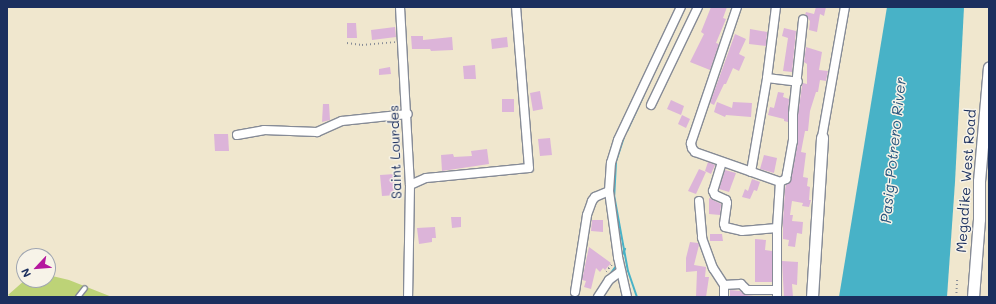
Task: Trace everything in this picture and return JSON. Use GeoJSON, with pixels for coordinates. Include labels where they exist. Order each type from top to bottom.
{"type":"FeatureCollection","features":[{"type":"Feature","properties":{"kind":"street","name":"Saint Lourdes"},"geometry":{"type":"LineString","coordinates":[[400,7],[408,114],[410,185],[408,297]]}},
{"type":"Feature","properties":{"kind":"street"},"geometry":{"type":"LineString","coordinates":[[410,185],[426,178],[530,168],[516,7]]}},
{"type":"Feature","properties":{"kind":"street"},"geometry":{"type":"LineString","coordinates":[[627,297],[618,257],[609,191],[611,163],[618,140],[681,7]]}},
{"type":"Feature","properties":{"kind":"street"},"geometry":{"type":"LineString","coordinates":[[651,105],[698,7]]}},
{"type":"Feature","properties":{"kind":"street"},"geometry":{"type":"LineString","coordinates":[[737,7],[691,143],[695,152],[780,182]]}},
{"type":"Feature","properties":{"kind":"street"},"geometry":{"type":"LineString","coordinates":[[751,172],[767,78],[776,7]]}},
{"type":"Feature","properties":{"kind":"street"},"geometry":{"type":"LineString","coordinates":[[812,297],[822,137],[845,7]]}},
{"type":"Feature","properties":{"kind":"street"},"geometry":{"type":"LineString","coordinates":[[780,182],[786,178],[793,141],[793,114],[798,82],[803,20]]}},
{"type":"Feature","properties":{"kind":"street","name":"Megadike West Road"},"geometry":{"type":"LineString","coordinates":[[973,297],[979,219],[979,181],[989,67]]}},
{"type":"Feature","properties":{"kind":"street"},"geometry":{"type":"LineString","coordinates":[[767,78],[798,82]]}},
{"type":"Feature","properties":{"kind":"street"},"geometry":{"type":"LineString","coordinates":[[237,135],[264,130],[317,132],[342,121],[408,114]]}},
{"type":"Feature","properties":{"kind":"street"},"geometry":{"type":"LineString","coordinates":[[722,162],[713,191],[715,195],[723,198],[727,203],[725,226],[742,231],[777,228]]}},
{"type":"Feature","properties":{"kind":"street"},"geometry":{"type":"LineString","coordinates":[[724,284],[740,284],[747,290],[777,293],[777,228],[780,182]]}},
{"type":"Feature","properties":{"kind":"street"},"geometry":{"type":"LineString","coordinates":[[575,292],[587,215],[595,197],[609,191]]}},
{"type":"Feature","properties":{"kind":"street"},"geometry":{"type":"LineString","coordinates":[[699,201],[702,238],[713,268],[724,284],[724,297]]}},
{"type":"Feature","properties":{"kind":"street"},"geometry":{"type":"LineString","coordinates":[[598,297],[609,280],[621,268]]}},
{"type":"Feature","properties":{"kind":"lane"},"geometry":{"type":"LineString","coordinates":[[78,297],[85,288]]}},
{"type":"Feature","properties":{"kind":"path"},"geometry":{"type":"LineString","coordinates":[[347,43],[362,45],[402,42]]}},
{"type":"Feature","properties":{"kind":"path"},"geometry":{"type":"LineString","coordinates":[[956,297],[957,280]]}},
{"type":"Feature","properties":{"kind":"green space"},"geometry":{"type":"Polygon","coordinates":[[[56,277],[69,280],[112,297],[12,297],[8,295],[16,288],[56,288],[56,277]]]}},
{"type":"Feature","properties":{"kind":"water","name":"Pasig-Potrero River"},"geometry":{"type":"Polygon","coordinates":[[[887,7],[964,7],[955,182],[947,297],[839,297],[887,7]]]}},
{"type":"Feature","properties":{"kind":"building"},"geometry":{"type":"Polygon","coordinates":[[[711,7],[727,7],[723,18],[726,19],[716,43],[719,44],[710,70],[690,62],[704,34],[701,32],[711,7]]]}},
{"type":"Feature","properties":{"kind":"building"},"geometry":{"type":"Polygon","coordinates":[[[816,7],[826,7],[824,16],[820,14],[817,32],[809,30],[810,21],[805,15],[806,12],[814,14],[816,7]]]}},
{"type":"Feature","properties":{"kind":"building"},"geometry":{"type":"Polygon","coordinates":[[[347,23],[356,23],[357,38],[347,38],[347,23]]]}},
{"type":"Feature","properties":{"kind":"building"},"geometry":{"type":"Polygon","coordinates":[[[395,27],[396,37],[372,40],[371,30],[395,27]]]}},
{"type":"Feature","properties":{"kind":"building"},"geometry":{"type":"Polygon","coordinates":[[[784,28],[796,31],[792,72],[783,71],[788,38],[782,36],[784,28]]]}},
{"type":"Feature","properties":{"kind":"building"},"geometry":{"type":"Polygon","coordinates":[[[750,29],[767,32],[766,46],[749,44],[750,29]]]}},
{"type":"Feature","properties":{"kind":"building"},"geometry":{"type":"Polygon","coordinates":[[[735,34],[746,39],[739,54],[745,57],[739,71],[733,68],[714,105],[710,103],[735,34]]]}},
{"type":"Feature","properties":{"kind":"building"},"geometry":{"type":"Polygon","coordinates":[[[411,36],[423,36],[423,40],[452,37],[453,50],[431,51],[430,49],[412,49],[411,36]]]}},
{"type":"Feature","properties":{"kind":"building"},"geometry":{"type":"Polygon","coordinates":[[[507,37],[508,47],[492,49],[491,39],[507,37]]]}},
{"type":"Feature","properties":{"kind":"building"},"geometry":{"type":"Polygon","coordinates":[[[806,47],[822,52],[819,70],[828,71],[826,81],[820,80],[818,92],[816,92],[810,111],[808,131],[805,131],[801,152],[806,153],[803,177],[808,178],[807,186],[810,187],[809,200],[811,200],[809,207],[802,206],[803,203],[792,201],[790,215],[793,215],[792,221],[803,222],[802,234],[797,233],[795,247],[788,246],[789,240],[783,239],[783,221],[785,190],[786,185],[791,180],[798,142],[798,114],[802,86],[803,83],[807,84],[807,64],[804,62],[806,47]]]}},
{"type":"Feature","properties":{"kind":"building"},"geometry":{"type":"Polygon","coordinates":[[[475,65],[476,79],[464,79],[463,66],[475,65]]]}},
{"type":"Feature","properties":{"kind":"building"},"geometry":{"type":"Polygon","coordinates":[[[390,67],[391,74],[379,75],[379,69],[390,67]]]}},
{"type":"Feature","properties":{"kind":"building"},"geometry":{"type":"Polygon","coordinates":[[[540,91],[543,109],[533,111],[530,93],[540,91]]]}},
{"type":"Feature","properties":{"kind":"building"},"geometry":{"type":"Polygon","coordinates":[[[778,92],[784,93],[783,97],[789,99],[788,122],[784,121],[784,119],[768,115],[770,107],[774,108],[778,92]]]}},
{"type":"Feature","properties":{"kind":"building"},"geometry":{"type":"Polygon","coordinates":[[[502,99],[514,99],[514,112],[502,112],[502,99]]]}},
{"type":"Feature","properties":{"kind":"building"},"geometry":{"type":"Polygon","coordinates":[[[671,100],[684,106],[681,115],[667,109],[671,100]]]}},
{"type":"Feature","properties":{"kind":"building"},"geometry":{"type":"Polygon","coordinates":[[[717,102],[732,108],[733,102],[752,103],[751,117],[726,115],[725,117],[714,112],[717,102]]]}},
{"type":"Feature","properties":{"kind":"building"},"geometry":{"type":"Polygon","coordinates":[[[323,104],[329,104],[330,120],[322,122],[323,104]]]}},
{"type":"Feature","properties":{"kind":"building"},"geometry":{"type":"Polygon","coordinates":[[[682,115],[690,119],[686,128],[678,124],[682,115]]]}},
{"type":"Feature","properties":{"kind":"building"},"geometry":{"type":"Polygon","coordinates":[[[214,134],[228,134],[229,151],[215,151],[214,134]]]}},
{"type":"Feature","properties":{"kind":"building"},"geometry":{"type":"Polygon","coordinates":[[[550,138],[552,155],[540,156],[538,139],[550,138]]]}},
{"type":"Feature","properties":{"kind":"building"},"geometry":{"type":"Polygon","coordinates":[[[487,149],[489,164],[442,171],[441,155],[453,154],[454,157],[472,156],[471,151],[487,149]]]}},
{"type":"Feature","properties":{"kind":"building"},"geometry":{"type":"Polygon","coordinates":[[[764,155],[777,158],[774,173],[760,169],[764,155]]]}},
{"type":"Feature","properties":{"kind":"building"},"geometry":{"type":"Polygon","coordinates":[[[708,162],[715,165],[711,174],[705,171],[708,162]]]}},
{"type":"Feature","properties":{"kind":"building"},"geometry":{"type":"Polygon","coordinates":[[[699,169],[706,172],[696,194],[688,191],[699,169]]]}},
{"type":"Feature","properties":{"kind":"building"},"geometry":{"type":"Polygon","coordinates":[[[725,170],[736,173],[729,192],[719,189],[725,170]]]}},
{"type":"Feature","properties":{"kind":"building"},"geometry":{"type":"Polygon","coordinates":[[[395,174],[396,195],[382,196],[380,175],[395,174]]]}},
{"type":"Feature","properties":{"kind":"building"},"geometry":{"type":"Polygon","coordinates":[[[752,179],[760,182],[757,191],[754,190],[750,199],[742,197],[745,189],[748,191],[752,179]]]}},
{"type":"Feature","properties":{"kind":"building"},"geometry":{"type":"Polygon","coordinates":[[[709,198],[721,204],[720,215],[709,214],[709,198]]]}},
{"type":"Feature","properties":{"kind":"building"},"geometry":{"type":"Polygon","coordinates":[[[451,217],[461,217],[461,227],[452,228],[451,217]]]}},
{"type":"Feature","properties":{"kind":"building"},"geometry":{"type":"Polygon","coordinates":[[[592,220],[603,220],[603,232],[591,231],[592,220]]]}},
{"type":"Feature","properties":{"kind":"building"},"geometry":{"type":"Polygon","coordinates":[[[435,227],[436,238],[432,238],[432,242],[419,244],[417,228],[435,227]]]}},
{"type":"Feature","properties":{"kind":"building"},"geometry":{"type":"Polygon","coordinates":[[[710,234],[722,234],[723,241],[710,241],[710,234]]]}},
{"type":"Feature","properties":{"kind":"building"},"geometry":{"type":"Polygon","coordinates":[[[755,239],[766,240],[765,250],[772,251],[772,282],[755,282],[755,239]]]}},
{"type":"Feature","properties":{"kind":"building"},"geometry":{"type":"Polygon","coordinates":[[[690,242],[698,243],[699,245],[694,265],[706,267],[705,277],[709,277],[706,297],[696,297],[697,271],[686,272],[686,258],[690,242]]]}},
{"type":"Feature","properties":{"kind":"building"},"geometry":{"type":"Polygon","coordinates":[[[589,247],[611,263],[605,270],[603,268],[600,272],[596,268],[591,289],[584,287],[586,281],[582,280],[589,247]]]}},
{"type":"Feature","properties":{"kind":"building"},"geometry":{"type":"Polygon","coordinates":[[[782,261],[798,262],[797,285],[792,284],[793,297],[784,297],[782,261]]]}},
{"type":"Feature","properties":{"kind":"building"},"geometry":{"type":"Polygon","coordinates":[[[730,290],[740,291],[745,295],[754,297],[730,297],[730,290]]]}},
{"type":"Feature","properties":{"kind":"waterway"},"geometry":{"type":"LineString","coordinates":[[627,131],[644,95],[644,91]]}},
{"type":"Feature","properties":{"kind":"waterway"},"geometry":{"type":"LineString","coordinates":[[624,137],[616,162],[614,195],[628,271],[637,297]]}},
{"type":"Feature","properties":{"kind":"waterway"},"geometry":{"type":"LineString","coordinates":[[621,258],[625,249]]}},
{"type":"Feature","properties":{"kind":"waterway"},"geometry":{"type":"LineString","coordinates":[[598,290],[617,265]]}}]}
